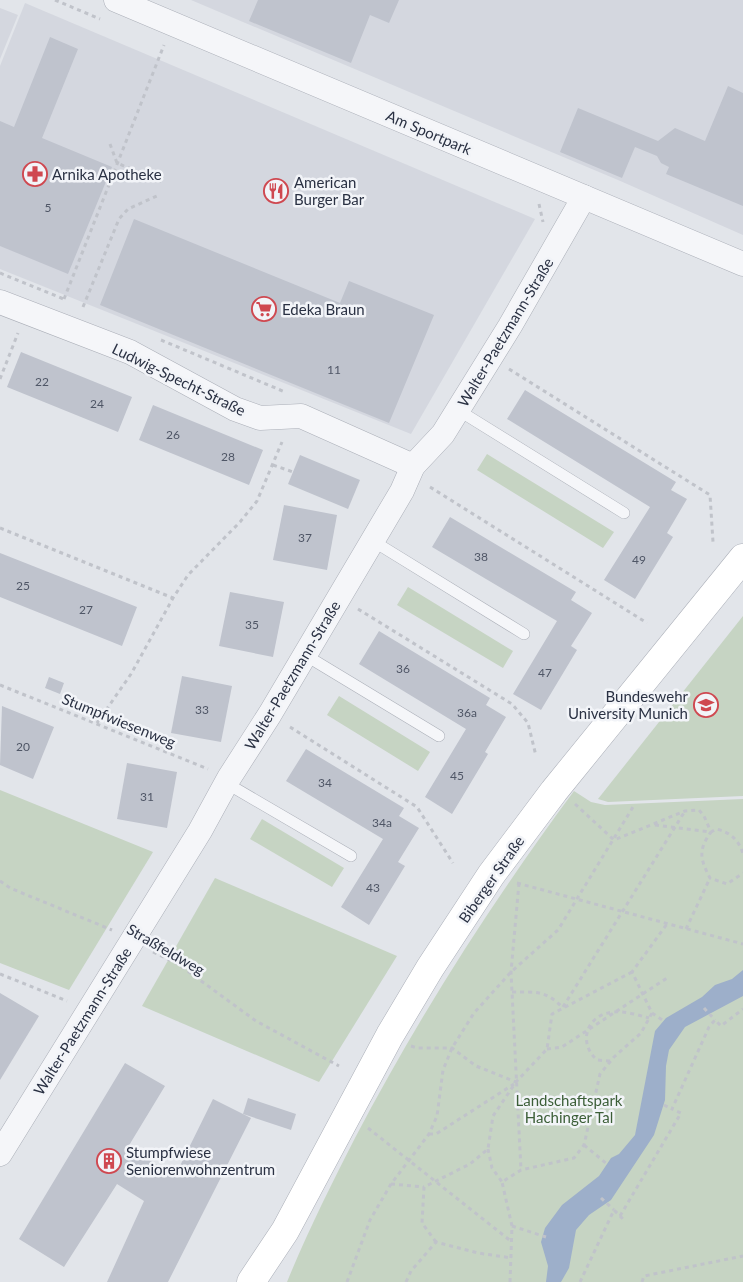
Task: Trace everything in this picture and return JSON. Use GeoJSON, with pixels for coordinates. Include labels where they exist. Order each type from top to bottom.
{"type":"FeatureCollection","features":[{"type":"Feature","properties":{"kind":"main road","name":"Biberger Straße"},"geometry":{"type":"LineString","coordinates":[[250,1282],[285,1231],[390,1035],[430,968],[491,875],[554,791],[743,558]]}},
{"type":"Feature","properties":{"kind":"main road","name":"Biberger Straße"},"geometry":{"type":"LineString","coordinates":[[269,1282],[285,1231]]}},
{"type":"Feature","properties":{"kind":"street","name":"Am Sportpark"},"geometry":{"type":"LineString","coordinates":[[116,0],[743,264]]}},
{"type":"Feature","properties":{"kind":"street","name":"Walter-Paetzmann-Straße"},"geometry":{"type":"LineString","coordinates":[[0,1154],[200,831],[228,781],[340,597],[412,470],[443,434],[584,197]]}},
{"type":"Feature","properties":{"kind":"street","name":"Ludwig-Specht-Straße"},"geometry":{"type":"LineString","coordinates":[[0,302],[130,352],[234,409],[260,418],[301,416],[412,470]]}},
{"type":"Feature","properties":{"kind":"lane"},"geometry":{"type":"LineString","coordinates":[[458,410],[624,513]]}},
{"type":"Feature","properties":{"kind":"lane"},"geometry":{"type":"LineString","coordinates":[[373,540],[524,634]]}},
{"type":"Feature","properties":{"kind":"lane"},"geometry":{"type":"LineString","coordinates":[[305,655],[439,736]]}},
{"type":"Feature","properties":{"kind":"lane"},"geometry":{"type":"LineString","coordinates":[[228,781],[351,856]]}},
{"type":"Feature","properties":{"kind":"path"},"geometry":{"type":"LineString","coordinates":[[64,299],[164,45]]}},
{"type":"Feature","properties":{"kind":"path"},"geometry":{"type":"LineString","coordinates":[[110,144],[117,163],[164,183]]}},
{"type":"Feature","properties":{"kind":"path"},"geometry":{"type":"LineString","coordinates":[[83,307],[119,219],[128,209],[159,195]]}},
{"type":"Feature","properties":{"kind":"path"},"geometry":{"type":"LineString","coordinates":[[538,201],[543,222],[538,229]]}},
{"type":"Feature","properties":{"kind":"path"},"geometry":{"type":"LineString","coordinates":[[0,273],[70,302]]}},
{"type":"Feature","properties":{"kind":"path"},"geometry":{"type":"LineString","coordinates":[[76,304],[92,311]]}},
{"type":"Feature","properties":{"kind":"path"},"geometry":{"type":"LineString","coordinates":[[0,379],[27,313]]}},
{"type":"Feature","properties":{"kind":"path"},"geometry":{"type":"LineString","coordinates":[[156,338],[293,396]]}},
{"type":"Feature","properties":{"kind":"path"},"geometry":{"type":"LineString","coordinates":[[490,357],[710,495],[713,542]]}},
{"type":"Feature","properties":{"kind":"path"},"geometry":{"type":"LineString","coordinates":[[97,723],[131,674],[173,598],[188,575],[240,522],[257,501],[282,442]]}},
{"type":"Feature","properties":{"kind":"path"},"geometry":{"type":"LineString","coordinates":[[273,465],[293,472]]}},
{"type":"Feature","properties":{"kind":"path"},"geometry":{"type":"LineString","coordinates":[[412,470],[647,623]]}},
{"type":"Feature","properties":{"kind":"path"},"geometry":{"type":"LineString","coordinates":[[0,528],[173,598]]}},
{"type":"Feature","properties":{"kind":"path"},"geometry":{"type":"LineString","coordinates":[[340,597],[512,704],[528,724],[536,756]]}},
{"type":"Feature","properties":{"kind":"path","name":"Stumpfwiesenweg"},"geometry":{"type":"LineString","coordinates":[[0,685],[97,723],[228,781]]}},
{"type":"Feature","properties":{"kind":"path"},"geometry":{"type":"LineString","coordinates":[[270,714],[416,807],[453,863]]}},
{"type":"Feature","properties":{"kind":"path"},"geometry":{"type":"LineString","coordinates":[[347,1282],[370,1220],[391,1184],[429,1134],[437,1116],[443,1070],[452,1048],[474,1013],[510,972],[558,930],[633,807]]}},
{"type":"Feature","properties":{"kind":"path"},"geometry":{"type":"LineString","coordinates":[[581,809],[614,840]]}},
{"type":"Feature","properties":{"kind":"path"},"geometry":{"type":"LineString","coordinates":[[614,840],[685,811],[699,810],[704,816],[711,832]]}},
{"type":"Feature","properties":{"kind":"path"},"geometry":{"type":"LineString","coordinates":[[563,1008],[685,811]]}},
{"type":"Feature","properties":{"kind":"path"},"geometry":{"type":"LineString","coordinates":[[654,825],[711,832]]}},
{"type":"Feature","properties":{"kind":"path"},"geometry":{"type":"LineString","coordinates":[[743,854],[740,846],[728,832],[716,829],[711,832],[702,844],[702,863],[710,878],[727,884],[743,873]]}},
{"type":"Feature","properties":{"kind":"path"},"geometry":{"type":"LineString","coordinates":[[491,875],[742,944],[743,938]]}},
{"type":"Feature","properties":{"kind":"path"},"geometry":{"type":"LineString","coordinates":[[686,929],[710,878]]}},
{"type":"Feature","properties":{"kind":"path","name":"Straßfeldweg"},"geometry":{"type":"LineString","coordinates":[[0,881],[10,888],[109,928],[178,964],[256,1021],[339,1066]]}},
{"type":"Feature","properties":{"kind":"path"},"geometry":{"type":"LineString","coordinates":[[519,883],[510,972],[521,1170]]}},
{"type":"Feature","properties":{"kind":"path"},"geometry":{"type":"LineString","coordinates":[[510,1282],[513,1242],[512,1226],[502,1182],[492,1168],[488,1149],[493,1116],[516,1082],[547,1049],[552,1014],[632,972],[667,924]]}},
{"type":"Feature","properties":{"kind":"path"},"geometry":{"type":"LineString","coordinates":[[632,972],[652,1013],[664,1021]]}},
{"type":"Feature","properties":{"kind":"path"},"geometry":{"type":"LineString","coordinates":[[0,974],[88,1012]]}},
{"type":"Feature","properties":{"kind":"path"},"geometry":{"type":"LineString","coordinates":[[547,1049],[562,1047],[586,1030],[595,1019],[615,1011],[667,978]]}},
{"type":"Feature","properties":{"kind":"path"},"geometry":{"type":"LineString","coordinates":[[512,992],[534,992],[551,996],[563,1008]]}},
{"type":"Feature","properties":{"kind":"path"},"geometry":{"type":"LineString","coordinates":[[704,1008],[721,1026],[743,1010]]}},
{"type":"Feature","properties":{"kind":"path"},"geometry":{"type":"LineString","coordinates":[[615,1011],[649,1018]]}},
{"type":"Feature","properties":{"kind":"path"},"geometry":{"type":"LineString","coordinates":[[502,1182],[521,1170],[574,1158],[584,1145],[600,1074],[641,1033],[652,1013]]}},
{"type":"Feature","properties":{"kind":"path"},"geometry":{"type":"LineString","coordinates":[[672,1109],[709,1028],[715,1020]]}},
{"type":"Feature","properties":{"kind":"path"},"geometry":{"type":"LineString","coordinates":[[586,1030],[585,1039],[593,1057],[603,1062],[611,1061]]}},
{"type":"Feature","properties":{"kind":"path"},"geometry":{"type":"LineString","coordinates":[[408,1044],[416,1048],[452,1048],[476,1066],[516,1082]]}},
{"type":"Feature","properties":{"kind":"path"},"geometry":{"type":"LineString","coordinates":[[429,1134],[436,1134],[516,1082]]}},
{"type":"Feature","properties":{"kind":"path"},"geometry":{"type":"LineString","coordinates":[[620,1216],[681,1113],[664,1105]]}},
{"type":"Feature","properties":{"kind":"path"},"geometry":{"type":"LineString","coordinates":[[368,1127],[513,1242]]}},
{"type":"Feature","properties":{"kind":"path"},"geometry":{"type":"LineString","coordinates":[[584,1145],[607,1164]]}},
{"type":"Feature","properties":{"kind":"path"},"geometry":{"type":"LineString","coordinates":[[391,1184],[424,1187],[470,1164],[488,1149]]}},
{"type":"Feature","properties":{"kind":"path"},"geometry":{"type":"LineString","coordinates":[[424,1187],[422,1223],[436,1242],[512,1258]]}},
{"type":"Feature","properties":{"kind":"path"},"geometry":{"type":"LineString","coordinates":[[600,1198],[624,1220]]}},
{"type":"Feature","properties":{"kind":"path"},"geometry":{"type":"LineString","coordinates":[[580,1282],[614,1210]]}},
{"type":"Feature","properties":{"kind":"path"},"geometry":{"type":"LineString","coordinates":[[512,1226],[546,1238]]}},
{"type":"Feature","properties":{"kind":"path"},"geometry":{"type":"LineString","coordinates":[[406,1282],[411,1271],[436,1242]]}},
{"type":"Feature","properties":{"kind":"path"},"geometry":{"type":"LineString","coordinates":[[642,1282],[644,1276],[743,1256]]}},
{"type":"Feature","properties":{"kind":"shaded area"},"geometry":{"type":"Polygon","coordinates":[[[191,0],[743,0],[743,235],[618,180],[191,0]]]}},
{"type":"Feature","properties":{"kind":"shaded area"},"geometry":{"type":"Polygon","coordinates":[[[25,3],[535,219],[411,434],[0,269],[0,66],[25,3]]]}},
{"type":"Feature","properties":{"kind":"shaded area"},"geometry":{"type":"Polygon","coordinates":[[[0,8],[18,15],[0,59],[0,8]]]}},
{"type":"Feature","properties":{"kind":"green space"},"geometry":{"type":"Polygon","coordinates":[[[487,454],[614,532],[603,548],[477,470],[487,454]]]}},
{"type":"Feature","properties":{"kind":"green space"},"geometry":{"type":"Polygon","coordinates":[[[408,587],[513,651],[503,668],[397,605],[408,587]]]}},
{"type":"Feature","properties":{"kind":"green space","name":"Bundeswehr University Munich"},"geometry":{"type":"Polygon","coordinates":[[[743,616],[743,796],[608,802],[598,799],[743,616]]]}},
{"type":"Feature","properties":{"kind":"green space"},"geometry":{"type":"Polygon","coordinates":[[[339,696],[430,752],[418,771],[327,715],[339,696]]]}},
{"type":"Feature","properties":{"kind":"green space"},"geometry":{"type":"Polygon","coordinates":[[[0,790],[153,852],[69,990],[0,963],[0,790]]]}},
{"type":"Feature","properties":{"kind":"green space","name":"Landschaftspark Hachinger Tal"},"geometry":{"type":"Polygon","coordinates":[[[574,791],[591,802],[605,805],[743,799],[743,1282],[287,1282],[337,1173],[405,1048],[486,917],[574,791]]]}},
{"type":"Feature","properties":{"kind":"green space"},"geometry":{"type":"Polygon","coordinates":[[[262,819],[344,868],[332,887],[250,839],[262,819]]]}},
{"type":"Feature","properties":{"kind":"green space"},"geometry":{"type":"Polygon","coordinates":[[[215,878],[397,956],[319,1082],[142,1006],[215,878]]]}},
{"type":"Feature","properties":{"kind":"water"},"geometry":{"type":"Polygon","coordinates":[[[743,970],[743,996],[685,1027],[669,1050],[666,1066],[665,1100],[654,1135],[611,1200],[589,1215],[576,1230],[569,1268],[561,1282],[546,1282],[548,1266],[541,1242],[545,1228],[562,1205],[599,1176],[611,1158],[619,1154],[635,1135],[655,1031],[666,1018],[702,997],[715,985],[732,979],[743,970]]]}},
{"type":"Feature","properties":{"kind":"building"},"geometry":{"type":"Polygon","coordinates":[[[258,0],[399,0],[389,23],[370,15],[351,63],[249,21],[258,0]]]}},
{"type":"Feature","properties":{"kind":"building"},"geometry":{"type":"Polygon","coordinates":[[[50,37],[78,49],[42,138],[112,167],[68,274],[0,246],[0,121],[14,127],[50,37]]]}},
{"type":"Feature","properties":{"kind":"building"},"geometry":{"type":"Polygon","coordinates":[[[728,86],[743,93],[743,206],[666,174],[669,167],[661,163],[657,156],[635,147],[622,178],[560,152],[578,108],[658,141],[675,128],[705,141],[728,86]]]}},
{"type":"Feature","properties":{"kind":"building"},"geometry":{"type":"Polygon","coordinates":[[[134,219],[340,303],[349,281],[434,315],[389,423],[100,305],[134,219]]]}},
{"type":"Feature","properties":{"kind":"building"},"geometry":{"type":"Polygon","coordinates":[[[21,352],[132,397],[118,432],[7,387],[21,352]]]}},
{"type":"Feature","properties":{"kind":"building"},"geometry":{"type":"Polygon","coordinates":[[[525,390],[676,482],[671,490],[687,499],[667,533],[673,537],[635,599],[604,580],[650,507],[507,419],[525,390]]]}},
{"type":"Feature","properties":{"kind":"building"},"geometry":{"type":"Polygon","coordinates":[[[153,405],[263,450],[249,485],[139,440],[153,405]]]}},
{"type":"Feature","properties":{"kind":"building"},"geometry":{"type":"Polygon","coordinates":[[[300,455],[360,480],[348,509],[288,484],[300,455]]]}},
{"type":"Feature","properties":{"kind":"building"},"geometry":{"type":"Polygon","coordinates":[[[284,505],[337,515],[327,570],[273,560],[284,505]]]}},
{"type":"Feature","properties":{"kind":"building"},"geometry":{"type":"Polygon","coordinates":[[[450,517],[576,592],[571,600],[592,613],[571,646],[577,650],[541,710],[513,694],[557,621],[432,547],[450,517]]]}},
{"type":"Feature","properties":{"kind":"building"},"geometry":{"type":"Polygon","coordinates":[[[0,553],[137,607],[122,646],[0,597],[0,553]]]}},
{"type":"Feature","properties":{"kind":"building"},"geometry":{"type":"Polygon","coordinates":[[[230,592],[284,602],[273,657],[219,646],[230,592]]]}},
{"type":"Feature","properties":{"kind":"building"},"geometry":{"type":"Polygon","coordinates":[[[379,631],[490,698],[486,705],[506,717],[485,752],[488,754],[452,814],[425,797],[466,729],[359,664],[379,631]]]}},
{"type":"Feature","properties":{"kind":"building"},"geometry":{"type":"Polygon","coordinates":[[[182,676],[232,686],[221,742],[171,733],[182,676]]]}},
{"type":"Feature","properties":{"kind":"building"},"geometry":{"type":"Polygon","coordinates":[[[49,677],[64,683],[60,694],[45,688],[49,677]]]}},
{"type":"Feature","properties":{"kind":"building"},"geometry":{"type":"Polygon","coordinates":[[[2,706],[54,727],[33,779],[0,765],[2,706]]]}},
{"type":"Feature","properties":{"kind":"building"},"geometry":{"type":"Polygon","coordinates":[[[306,749],[404,808],[399,816],[419,828],[398,862],[405,866],[369,925],[341,907],[383,839],[286,781],[306,749]]]}},
{"type":"Feature","properties":{"kind":"building"},"geometry":{"type":"Polygon","coordinates":[[[127,763],[177,772],[167,828],[117,819],[127,763]]]}},
{"type":"Feature","properties":{"kind":"building"},"geometry":{"type":"Polygon","coordinates":[[[0,993],[39,1016],[0,1080],[0,993]]]}},
{"type":"Feature","properties":{"kind":"building","name":"Stumpfwiese Seniorenwohnzentrum"},"geometry":{"type":"Polygon","coordinates":[[[125,1063],[165,1086],[128,1147],[175,1176],[213,1099],[251,1118],[168,1282],[107,1282],[144,1201],[117,1184],[64,1267],[19,1239],[125,1063]]]}},
{"type":"Feature","properties":{"kind":"building"},"geometry":{"type":"Polygon","coordinates":[[[248,1098],[296,1114],[291,1130],[243,1114],[248,1098]]]}},
{"type":"Feature","properties":{"kind":"place","name":"Arnika Apotheke"},"geometry":{"type":"Point","coordinates":[35,174]}},
{"type":"Feature","properties":{"kind":"place","name":"American Burger Bar"},"geometry":{"type":"Point","coordinates":[276,191]}},
{"type":"Feature","properties":{"kind":"place","name":"Edeka Braun"},"geometry":{"type":"Point","coordinates":[264,309]}},
{"type":"Feature","properties":{"kind":"place","name":"Bundeswehr University Munich"},"geometry":{"type":"Point","coordinates":[706,705]}},
{"type":"Feature","properties":{"kind":"place","name":"Stumpfwiese Seniorenwohnzentrum"},"geometry":{"type":"Point","coordinates":[109,1161]}}]}
